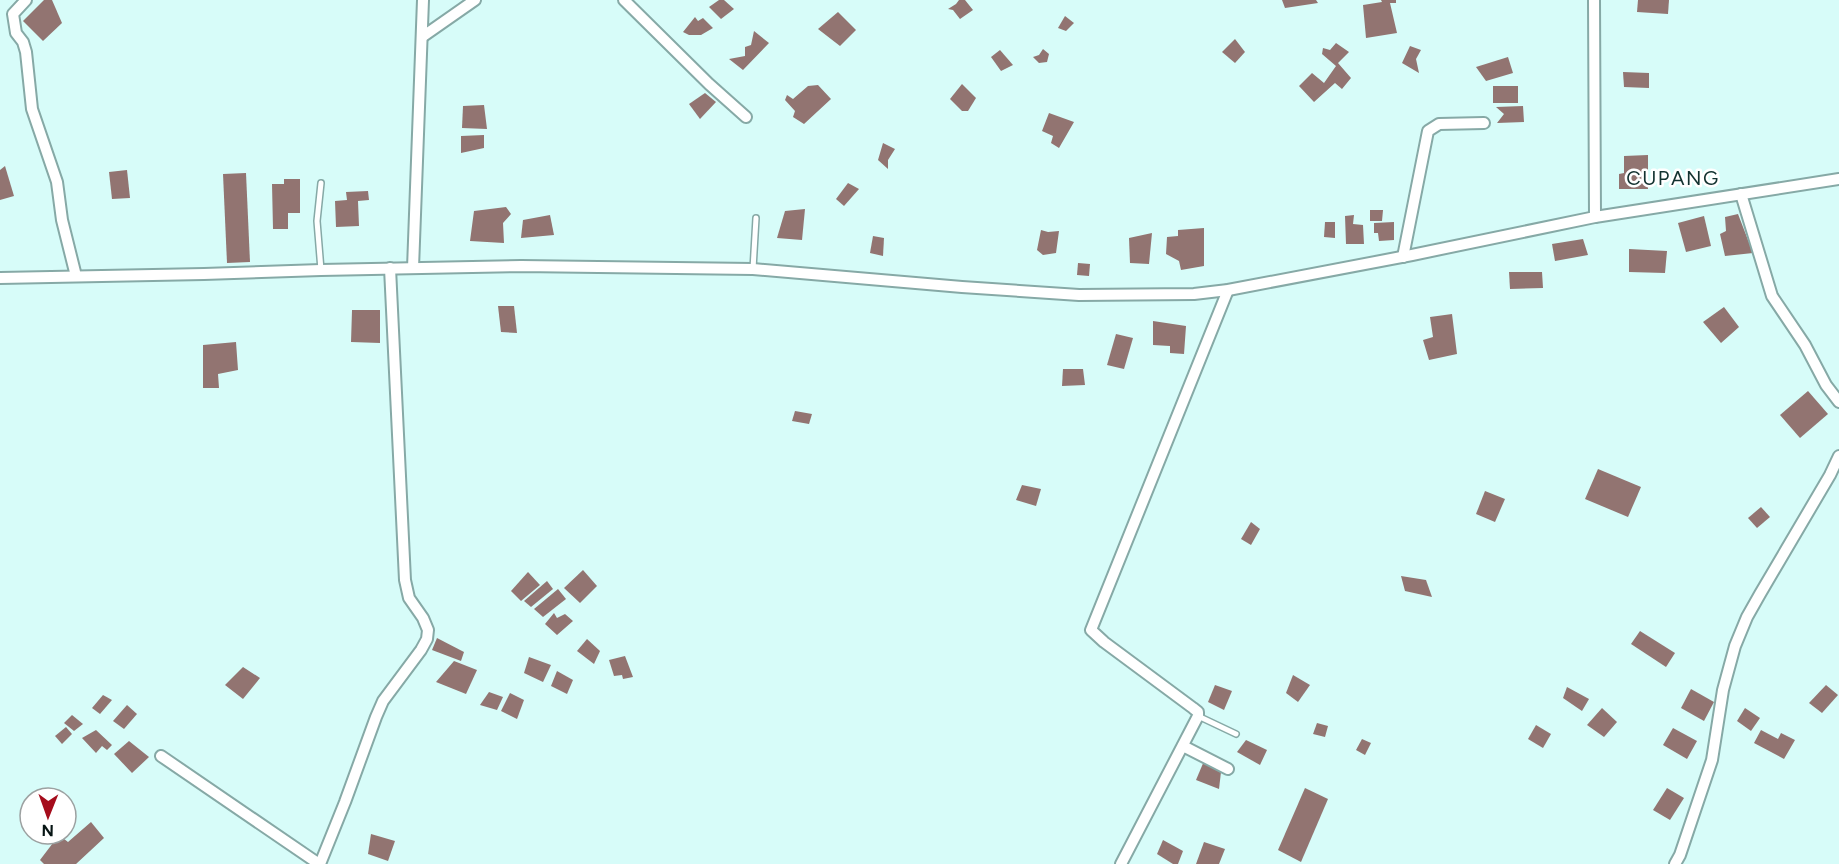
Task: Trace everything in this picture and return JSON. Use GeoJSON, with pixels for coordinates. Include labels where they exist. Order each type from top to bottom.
{"type":"FeatureCollection","features":[{"type":"Feature","properties":{"kind":"street"},"geometry":{"type":"LineString","coordinates":[[26,0],[13,14],[13,23],[26,52],[32,109],[57,182],[62,220],[76,276]]}},
{"type":"Feature","properties":{"kind":"street"},"geometry":{"type":"LineString","coordinates":[[413,268],[423,0]]}},
{"type":"Feature","properties":{"kind":"street"},"geometry":{"type":"LineString","coordinates":[[422,37],[475,0]]}},
{"type":"Feature","properties":{"kind":"street"},"geometry":{"type":"LineString","coordinates":[[624,0],[746,117]]}},
{"type":"Feature","properties":{"kind":"street"},"geometry":{"type":"LineString","coordinates":[[1594,0],[1595,217]]}},
{"type":"Feature","properties":{"kind":"street"},"geometry":{"type":"LineString","coordinates":[[1403,256],[1428,131],[1439,124],[1484,123]]}},
{"type":"Feature","properties":{"kind":"street"},"geometry":{"type":"LineString","coordinates":[[0,278],[520,266],[753,269],[1079,295],[1194,294],[1228,291],[1595,217],[1839,178]]}},
{"type":"Feature","properties":{"kind":"street"},"geometry":{"type":"LineString","coordinates":[[1741,194],[1772,296],[1805,345],[1826,385],[1839,402]]}},
{"type":"Feature","properties":{"kind":"street"},"geometry":{"type":"LineString","coordinates":[[161,756],[319,864],[383,701],[427,639],[426,624],[409,598],[405,580],[390,268]]}},
{"type":"Feature","properties":{"kind":"street"},"geometry":{"type":"LineString","coordinates":[[1121,864],[1183,746],[1198,712],[1091,630],[1228,291]]}},
{"type":"Feature","properties":{"kind":"street"},"geometry":{"type":"LineString","coordinates":[[1675,864],[1712,760],[1723,690],[1735,646],[1752,609],[1839,456]]}},
{"type":"Feature","properties":{"kind":"street"},"geometry":{"type":"LineString","coordinates":[[1183,746],[1228,769]]}},
{"type":"Feature","properties":{"kind":"lane"},"geometry":{"type":"LineString","coordinates":[[321,183],[317,221],[321,270]]}},
{"type":"Feature","properties":{"kind":"lane"},"geometry":{"type":"LineString","coordinates":[[753,269],[756,218]]}},
{"type":"Feature","properties":{"kind":"lane"},"geometry":{"type":"LineString","coordinates":[[1198,716],[1236,734]]}},
{"type":"Feature","properties":{"kind":"building"},"geometry":{"type":"Polygon","coordinates":[[[44,0],[52,0],[62,23],[43,41],[23,21],[44,0]]]}},
{"type":"Feature","properties":{"kind":"building"},"geometry":{"type":"Polygon","coordinates":[[[719,0],[724,0],[734,9],[721,19],[709,7],[719,0]]]}},
{"type":"Feature","properties":{"kind":"building"},"geometry":{"type":"Polygon","coordinates":[[[959,0],[965,0],[973,10],[960,19],[953,10],[948,9],[959,0]]]}},
{"type":"Feature","properties":{"kind":"building"},"geometry":{"type":"Polygon","coordinates":[[[1282,0],[1316,0],[1318,3],[1285,8],[1282,0]]]}},
{"type":"Feature","properties":{"kind":"building"},"geometry":{"type":"Polygon","coordinates":[[[1381,0],[1396,0],[1396,3],[1390,3],[1397,33],[1366,38],[1363,5],[1382,2],[1381,0]]]}},
{"type":"Feature","properties":{"kind":"building"},"geometry":{"type":"Polygon","coordinates":[[[1638,0],[1669,0],[1668,14],[1637,12],[1638,0]]]}},
{"type":"Feature","properties":{"kind":"building"},"geometry":{"type":"Polygon","coordinates":[[[838,12],[856,30],[840,46],[818,29],[838,12]]]}},
{"type":"Feature","properties":{"kind":"building"},"geometry":{"type":"Polygon","coordinates":[[[1065,16],[1074,23],[1066,31],[1058,28],[1065,16]]]}},
{"type":"Feature","properties":{"kind":"building"},"geometry":{"type":"Polygon","coordinates":[[[695,17],[698,21],[703,18],[713,28],[701,35],[689,35],[683,32],[695,17]]]}},
{"type":"Feature","properties":{"kind":"building"},"geometry":{"type":"Polygon","coordinates":[[[754,31],[769,43],[743,70],[729,59],[745,56],[745,47],[751,45],[754,31]]]}},
{"type":"Feature","properties":{"kind":"building"},"geometry":{"type":"Polygon","coordinates":[[[1235,39],[1245,52],[1235,63],[1222,52],[1235,39]]]}},
{"type":"Feature","properties":{"kind":"building"},"geometry":{"type":"Polygon","coordinates":[[[1336,43],[1349,52],[1338,63],[1351,78],[1342,89],[1335,83],[1314,102],[1299,86],[1312,73],[1324,83],[1336,66],[1322,54],[1323,48],[1330,50],[1336,43]]]}},
{"type":"Feature","properties":{"kind":"building"},"geometry":{"type":"Polygon","coordinates":[[[1410,46],[1421,50],[1416,59],[1419,73],[1402,63],[1410,46]]]}},
{"type":"Feature","properties":{"kind":"building"},"geometry":{"type":"Polygon","coordinates":[[[1043,49],[1049,54],[1047,62],[1039,63],[1033,57],[1039,55],[1043,49]]]}},
{"type":"Feature","properties":{"kind":"building"},"geometry":{"type":"Polygon","coordinates":[[[1000,50],[1013,65],[1001,71],[991,57],[1000,50]]]}},
{"type":"Feature","properties":{"kind":"building"},"geometry":{"type":"Polygon","coordinates":[[[1508,57],[1513,73],[1486,81],[1476,67],[1508,57]]]}},
{"type":"Feature","properties":{"kind":"building"},"geometry":{"type":"Polygon","coordinates":[[[1623,72],[1649,73],[1649,88],[1624,87],[1623,72]]]}},
{"type":"Feature","properties":{"kind":"building"},"geometry":{"type":"Polygon","coordinates":[[[962,84],[976,98],[968,111],[962,111],[950,99],[962,84]]]}},
{"type":"Feature","properties":{"kind":"building"},"geometry":{"type":"Polygon","coordinates":[[[818,85],[831,99],[804,124],[793,117],[795,111],[785,100],[787,95],[793,99],[808,86],[818,85]]]}},
{"type":"Feature","properties":{"kind":"building"},"geometry":{"type":"Polygon","coordinates":[[[1493,86],[1518,86],[1518,103],[1493,103],[1493,86]]]}},
{"type":"Feature","properties":{"kind":"building"},"geometry":{"type":"Polygon","coordinates":[[[705,93],[716,102],[700,119],[689,104],[705,93]]]}},
{"type":"Feature","properties":{"kind":"building"},"geometry":{"type":"Polygon","coordinates":[[[484,105],[487,129],[462,128],[463,106],[484,105]]]}},
{"type":"Feature","properties":{"kind":"building"},"geometry":{"type":"Polygon","coordinates":[[[1523,106],[1524,122],[1497,123],[1504,114],[1496,107],[1523,106]]]}},
{"type":"Feature","properties":{"kind":"building"},"geometry":{"type":"Polygon","coordinates":[[[1049,113],[1074,122],[1059,148],[1051,143],[1053,136],[1042,131],[1049,113]]]}},
{"type":"Feature","properties":{"kind":"building"},"geometry":{"type":"Polygon","coordinates":[[[484,135],[484,148],[461,153],[461,136],[484,135]]]}},
{"type":"Feature","properties":{"kind":"building"},"geometry":{"type":"Polygon","coordinates":[[[883,143],[895,149],[888,160],[888,169],[878,160],[883,143]]]}},
{"type":"Feature","properties":{"kind":"building"},"geometry":{"type":"Polygon","coordinates":[[[1648,155],[1648,189],[1619,189],[1619,174],[1624,173],[1624,156],[1648,155]]]}},
{"type":"Feature","properties":{"kind":"building"},"geometry":{"type":"Polygon","coordinates":[[[5,166],[14,196],[0,200],[0,170],[5,166]]]}},
{"type":"Feature","properties":{"kind":"building"},"geometry":{"type":"Polygon","coordinates":[[[127,170],[130,198],[112,199],[109,172],[127,170]]]}},
{"type":"Feature","properties":{"kind":"building"},"geometry":{"type":"Polygon","coordinates":[[[246,173],[250,262],[227,263],[223,174],[246,173]]]}},
{"type":"Feature","properties":{"kind":"building"},"geometry":{"type":"Polygon","coordinates":[[[284,179],[300,179],[300,213],[288,213],[288,229],[273,229],[272,184],[284,184],[284,179]]]}},
{"type":"Feature","properties":{"kind":"building"},"geometry":{"type":"Polygon","coordinates":[[[848,183],[859,189],[844,206],[836,199],[848,183]]]}},
{"type":"Feature","properties":{"kind":"building"},"geometry":{"type":"Polygon","coordinates":[[[368,191],[369,200],[358,201],[359,226],[336,227],[335,201],[347,200],[346,192],[368,191]]]}},
{"type":"Feature","properties":{"kind":"building"},"geometry":{"type":"Polygon","coordinates":[[[506,207],[511,214],[503,223],[504,243],[470,241],[474,211],[506,207]]]}},
{"type":"Feature","properties":{"kind":"building"},"geometry":{"type":"Polygon","coordinates":[[[805,209],[802,240],[777,238],[785,211],[805,209]]]}},
{"type":"Feature","properties":{"kind":"building"},"geometry":{"type":"Polygon","coordinates":[[[1370,210],[1383,210],[1382,221],[1370,221],[1370,210]]]}},
{"type":"Feature","properties":{"kind":"building"},"geometry":{"type":"Polygon","coordinates":[[[1738,214],[1753,253],[1725,256],[1720,234],[1726,231],[1725,217],[1738,214]]]}},
{"type":"Feature","properties":{"kind":"building"},"geometry":{"type":"Polygon","coordinates":[[[550,215],[554,235],[521,238],[523,220],[550,215]]]}},
{"type":"Feature","properties":{"kind":"building"},"geometry":{"type":"Polygon","coordinates":[[[1354,215],[1353,224],[1363,225],[1364,244],[1346,244],[1345,216],[1354,215]]]}},
{"type":"Feature","properties":{"kind":"building"},"geometry":{"type":"Polygon","coordinates":[[[1704,216],[1711,246],[1686,252],[1678,223],[1704,216]]]}},
{"type":"Feature","properties":{"kind":"building"},"geometry":{"type":"Polygon","coordinates":[[[1325,222],[1335,222],[1335,238],[1324,237],[1325,222]]]}},
{"type":"Feature","properties":{"kind":"building"},"geometry":{"type":"Polygon","coordinates":[[[1394,222],[1394,240],[1379,241],[1378,233],[1374,233],[1374,223],[1394,222]]]}},
{"type":"Feature","properties":{"kind":"building"},"geometry":{"type":"Polygon","coordinates":[[[1204,228],[1204,266],[1181,270],[1179,261],[1166,254],[1167,237],[1178,236],[1178,230],[1204,228]]]}},
{"type":"Feature","properties":{"kind":"building"},"geometry":{"type":"Polygon","coordinates":[[[1041,230],[1059,231],[1056,253],[1043,255],[1037,250],[1041,230]]]}},
{"type":"Feature","properties":{"kind":"building"},"geometry":{"type":"Polygon","coordinates":[[[1152,233],[1149,264],[1130,263],[1129,238],[1152,233]]]}},
{"type":"Feature","properties":{"kind":"building"},"geometry":{"type":"Polygon","coordinates":[[[873,236],[884,238],[883,256],[870,253],[873,236]]]}},
{"type":"Feature","properties":{"kind":"building"},"geometry":{"type":"Polygon","coordinates":[[[1583,239],[1588,255],[1555,261],[1552,244],[1583,239]]]}},
{"type":"Feature","properties":{"kind":"building"},"geometry":{"type":"Polygon","coordinates":[[[1629,249],[1667,251],[1665,273],[1629,272],[1629,249]]]}},
{"type":"Feature","properties":{"kind":"building"},"geometry":{"type":"Polygon","coordinates":[[[1078,263],[1090,264],[1089,276],[1077,275],[1078,263]]]}},
{"type":"Feature","properties":{"kind":"building"},"geometry":{"type":"Polygon","coordinates":[[[1509,272],[1542,272],[1543,288],[1510,289],[1509,272]]]}},
{"type":"Feature","properties":{"kind":"building"},"geometry":{"type":"Polygon","coordinates":[[[498,306],[514,306],[517,333],[501,332],[498,306]]]}},
{"type":"Feature","properties":{"kind":"building"},"geometry":{"type":"Polygon","coordinates":[[[1724,307],[1739,327],[1721,343],[1703,322],[1724,307]]]}},
{"type":"Feature","properties":{"kind":"building"},"geometry":{"type":"Polygon","coordinates":[[[352,310],[380,310],[380,343],[351,342],[352,310]]]}},
{"type":"Feature","properties":{"kind":"building"},"geometry":{"type":"Polygon","coordinates":[[[1452,314],[1457,354],[1429,360],[1423,340],[1433,337],[1430,317],[1452,314]]]}},
{"type":"Feature","properties":{"kind":"building"},"geometry":{"type":"Polygon","coordinates":[[[1153,321],[1186,326],[1184,354],[1170,353],[1170,346],[1153,345],[1153,321]]]}},
{"type":"Feature","properties":{"kind":"building"},"geometry":{"type":"Polygon","coordinates":[[[1116,334],[1133,338],[1124,369],[1107,365],[1116,334]]]}},
{"type":"Feature","properties":{"kind":"building"},"geometry":{"type":"Polygon","coordinates":[[[236,342],[238,370],[218,374],[219,388],[203,388],[203,345],[236,342]]]}},
{"type":"Feature","properties":{"kind":"building"},"geometry":{"type":"Polygon","coordinates":[[[1063,369],[1083,369],[1085,385],[1062,386],[1063,369]]]}},
{"type":"Feature","properties":{"kind":"building"},"geometry":{"type":"Polygon","coordinates":[[[1808,391],[1828,414],[1800,438],[1780,415],[1808,391]]]}},
{"type":"Feature","properties":{"kind":"building"},"geometry":{"type":"Polygon","coordinates":[[[795,411],[812,414],[809,424],[792,421],[795,411]]]}},
{"type":"Feature","properties":{"kind":"building"},"geometry":{"type":"Polygon","coordinates":[[[1598,469],[1641,487],[1628,517],[1585,499],[1598,469]]]}},
{"type":"Feature","properties":{"kind":"building"},"geometry":{"type":"Polygon","coordinates":[[[1022,485],[1041,489],[1036,506],[1016,500],[1022,485]]]}},
{"type":"Feature","properties":{"kind":"building"},"geometry":{"type":"Polygon","coordinates":[[[1485,491],[1505,499],[1495,522],[1476,514],[1485,491]]]}},
{"type":"Feature","properties":{"kind":"building"},"geometry":{"type":"Polygon","coordinates":[[[1761,507],[1770,517],[1757,528],[1748,518],[1761,507]]]}},
{"type":"Feature","properties":{"kind":"building"},"geometry":{"type":"Polygon","coordinates":[[[1251,522],[1260,529],[1251,545],[1241,539],[1251,522]]]}},
{"type":"Feature","properties":{"kind":"building"},"geometry":{"type":"Polygon","coordinates":[[[583,570],[597,586],[580,603],[564,588],[583,570]]]}},
{"type":"Feature","properties":{"kind":"building"},"geometry":{"type":"Polygon","coordinates":[[[528,572],[540,585],[521,601],[511,591],[528,572]]]}},
{"type":"Feature","properties":{"kind":"building"},"geometry":{"type":"Polygon","coordinates":[[[1401,576],[1426,580],[1432,597],[1405,591],[1401,576]]]}},
{"type":"Feature","properties":{"kind":"building"},"geometry":{"type":"Polygon","coordinates":[[[547,581],[553,589],[531,607],[524,601],[547,581]]]}},
{"type":"Feature","properties":{"kind":"building"},"geometry":{"type":"Polygon","coordinates":[[[558,589],[566,599],[543,617],[534,609],[558,589]]]}},
{"type":"Feature","properties":{"kind":"building"},"geometry":{"type":"Polygon","coordinates":[[[554,613],[557,618],[565,614],[573,621],[557,635],[545,624],[554,613]]]}},
{"type":"Feature","properties":{"kind":"building"},"geometry":{"type":"Polygon","coordinates":[[[1640,631],[1675,653],[1666,667],[1631,644],[1640,631]]]}},
{"type":"Feature","properties":{"kind":"building"},"geometry":{"type":"Polygon","coordinates":[[[437,638],[464,652],[461,661],[432,650],[437,638]]]}},
{"type":"Feature","properties":{"kind":"building"},"geometry":{"type":"Polygon","coordinates":[[[587,639],[600,651],[594,664],[577,651],[587,639]]]}},
{"type":"Feature","properties":{"kind":"building"},"geometry":{"type":"Polygon","coordinates":[[[625,656],[633,677],[623,679],[622,675],[614,676],[609,660],[625,656]]]}},
{"type":"Feature","properties":{"kind":"building"},"geometry":{"type":"Polygon","coordinates":[[[529,657],[551,665],[543,682],[524,673],[529,657]]]}},
{"type":"Feature","properties":{"kind":"building"},"geometry":{"type":"Polygon","coordinates":[[[454,661],[477,670],[466,694],[436,682],[454,661]]]}},
{"type":"Feature","properties":{"kind":"building"},"geometry":{"type":"Polygon","coordinates":[[[243,667],[260,678],[243,699],[225,685],[243,667]]]}},
{"type":"Feature","properties":{"kind":"building"},"geometry":{"type":"Polygon","coordinates":[[[557,671],[573,680],[567,694],[551,686],[557,671]]]}},
{"type":"Feature","properties":{"kind":"building"},"geometry":{"type":"Polygon","coordinates":[[[1293,675],[1310,685],[1298,702],[1286,693],[1293,675]]]}},
{"type":"Feature","properties":{"kind":"building"},"geometry":{"type":"Polygon","coordinates":[[[1215,685],[1232,691],[1224,710],[1208,702],[1215,685]]]}},
{"type":"Feature","properties":{"kind":"building"},"geometry":{"type":"Polygon","coordinates":[[[1826,685],[1838,695],[1822,713],[1809,703],[1826,685]]]}},
{"type":"Feature","properties":{"kind":"building"},"geometry":{"type":"Polygon","coordinates":[[[1567,687],[1589,699],[1582,711],[1563,698],[1567,687]]]}},
{"type":"Feature","properties":{"kind":"building"},"geometry":{"type":"Polygon","coordinates":[[[1691,689],[1714,702],[1704,721],[1681,708],[1691,689]]]}},
{"type":"Feature","properties":{"kind":"building"},"geometry":{"type":"Polygon","coordinates":[[[489,692],[503,697],[497,710],[480,705],[489,692]]]}},
{"type":"Feature","properties":{"kind":"building"},"geometry":{"type":"Polygon","coordinates":[[[510,693],[524,700],[517,719],[501,711],[510,693]]]}},
{"type":"Feature","properties":{"kind":"building"},"geometry":{"type":"Polygon","coordinates":[[[103,695],[112,700],[100,714],[92,708],[103,695]]]}},
{"type":"Feature","properties":{"kind":"building"},"geometry":{"type":"Polygon","coordinates":[[[127,705],[137,714],[124,729],[113,721],[127,705]]]}},
{"type":"Feature","properties":{"kind":"building"},"geometry":{"type":"Polygon","coordinates":[[[1602,708],[1617,722],[1604,737],[1587,725],[1602,708]]]}},
{"type":"Feature","properties":{"kind":"building"},"geometry":{"type":"Polygon","coordinates":[[[1745,708],[1760,718],[1751,731],[1737,721],[1745,708]]]}},
{"type":"Feature","properties":{"kind":"building"},"geometry":{"type":"Polygon","coordinates":[[[72,715],[83,724],[74,731],[64,723],[72,715]]]}},
{"type":"Feature","properties":{"kind":"building"},"geometry":{"type":"Polygon","coordinates":[[[1317,723],[1328,726],[1325,737],[1313,734],[1317,723]]]}},
{"type":"Feature","properties":{"kind":"building"},"geometry":{"type":"Polygon","coordinates":[[[1536,725],[1551,734],[1543,748],[1528,739],[1536,725]]]}},
{"type":"Feature","properties":{"kind":"building"},"geometry":{"type":"Polygon","coordinates":[[[66,727],[72,734],[62,744],[55,736],[66,727]]]}},
{"type":"Feature","properties":{"kind":"building"},"geometry":{"type":"Polygon","coordinates":[[[1673,728],[1697,741],[1687,759],[1663,745],[1673,728]]]}},
{"type":"Feature","properties":{"kind":"building"},"geometry":{"type":"Polygon","coordinates":[[[96,730],[112,745],[107,750],[102,746],[96,753],[82,738],[96,730]]]}},
{"type":"Feature","properties":{"kind":"building"},"geometry":{"type":"Polygon","coordinates":[[[1761,730],[1778,739],[1781,733],[1795,740],[1784,759],[1754,743],[1761,730]]]}},
{"type":"Feature","properties":{"kind":"building"},"geometry":{"type":"Polygon","coordinates":[[[1362,739],[1371,743],[1365,755],[1356,750],[1362,739]]]}},
{"type":"Feature","properties":{"kind":"building"},"geometry":{"type":"Polygon","coordinates":[[[1246,740],[1267,750],[1260,765],[1237,752],[1246,740]]]}},
{"type":"Feature","properties":{"kind":"building"},"geometry":{"type":"Polygon","coordinates":[[[129,741],[149,757],[132,773],[114,754],[129,741]]]}},
{"type":"Feature","properties":{"kind":"building"},"geometry":{"type":"Polygon","coordinates":[[[1204,761],[1221,772],[1219,789],[1196,780],[1204,761]]]}},
{"type":"Feature","properties":{"kind":"building"},"geometry":{"type":"Polygon","coordinates":[[[1305,788],[1328,799],[1301,862],[1278,850],[1305,788]]]}},
{"type":"Feature","properties":{"kind":"building"},"geometry":{"type":"Polygon","coordinates":[[[1667,788],[1684,798],[1670,820],[1653,810],[1667,788]]]}},
{"type":"Feature","properties":{"kind":"building"},"geometry":{"type":"Polygon","coordinates":[[[91,822],[104,838],[76,864],[44,864],[40,860],[51,846],[78,846],[78,833],[91,822]]]}},
{"type":"Feature","properties":{"kind":"building"},"geometry":{"type":"Polygon","coordinates":[[[371,834],[395,841],[388,861],[368,854],[371,834]]]}},
{"type":"Feature","properties":{"kind":"building"},"geometry":{"type":"Polygon","coordinates":[[[1163,840],[1183,851],[1178,864],[1173,864],[1157,854],[1163,840]]]}},
{"type":"Feature","properties":{"kind":"building"},"geometry":{"type":"Polygon","coordinates":[[[1204,842],[1225,849],[1219,864],[1196,864],[1204,842]]]}},
{"type":"Feature","properties":{"kind":"district","name":"CUPANG"},"geometry":{"type":"Point","coordinates":[1673,178]}}]}
